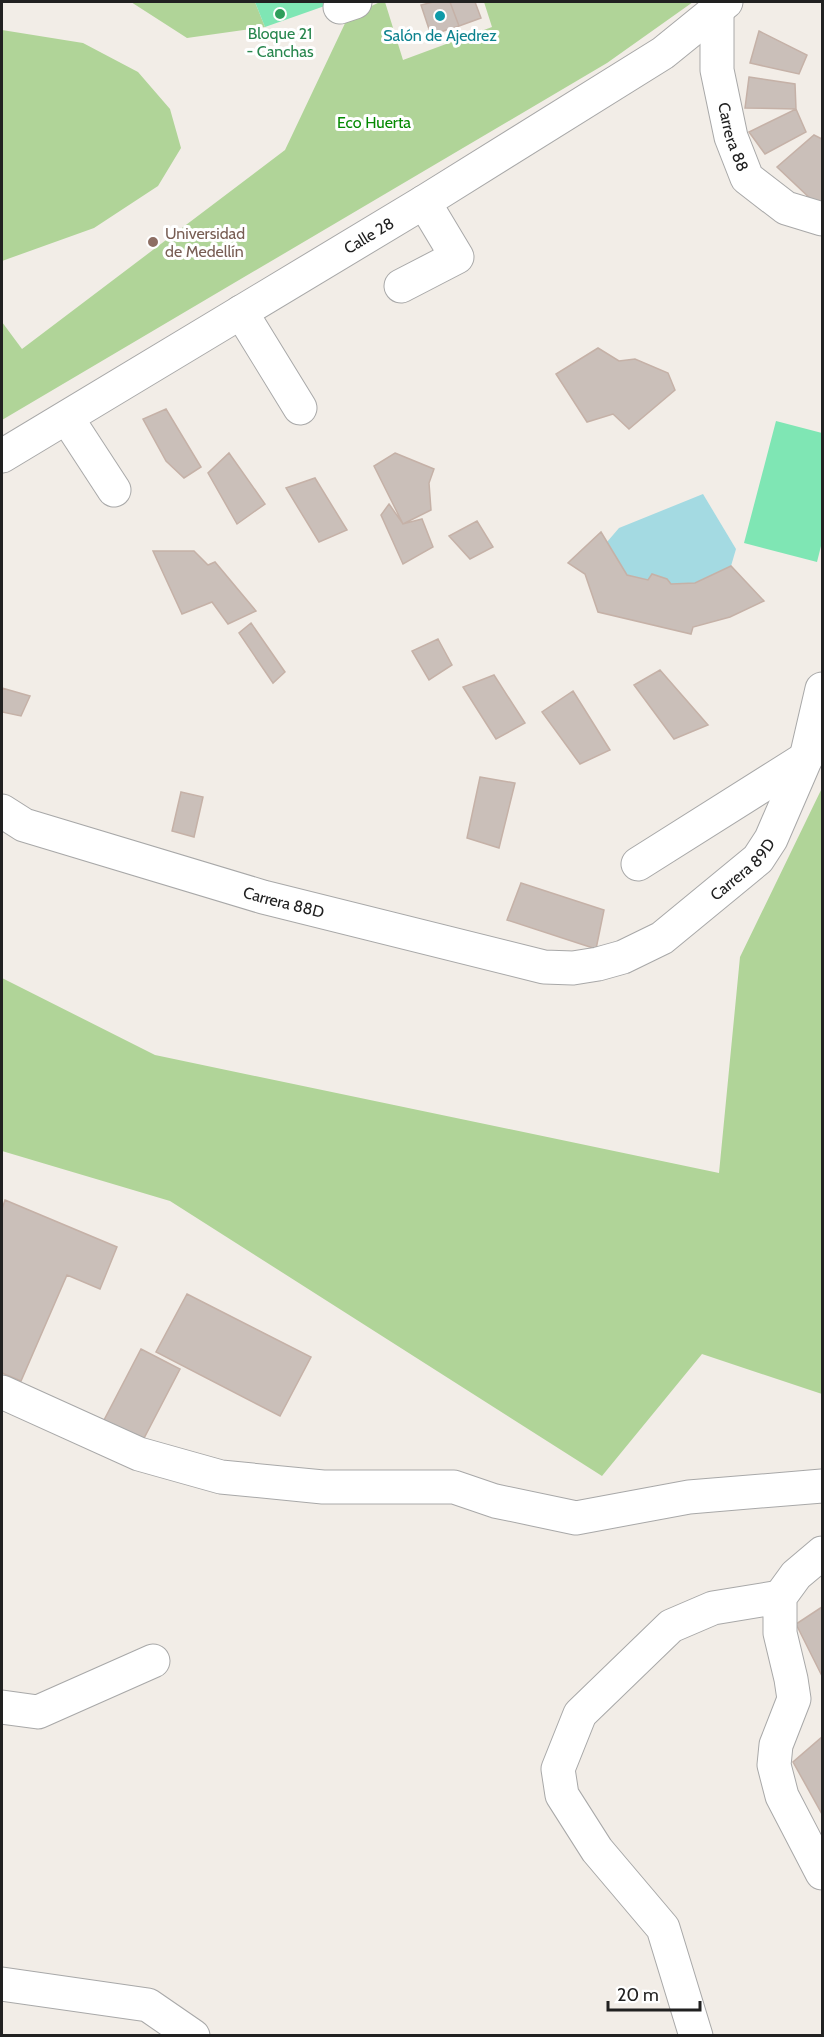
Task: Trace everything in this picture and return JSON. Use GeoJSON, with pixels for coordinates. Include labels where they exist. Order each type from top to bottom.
{"type":"FeatureCollection","features":[{"type":"Feature","properties":{"kind":"street","name":"Calle 28"},"geometry":{"type":"LineString","coordinates":[[2,456],[424,202],[663,53],[722,4]]}},
{"type":"Feature","properties":{"kind":"street","name":"Carrera 88"},"geometry":{"type":"LineString","coordinates":[[722,4],[717,70],[731,137],[747,178],[786,208],[822,219]]}},
{"type":"Feature","properties":{"kind":"street"},"geometry":{"type":"LineString","coordinates":[[401,286],[457,257],[424,202]]}},
{"type":"Feature","properties":{"kind":"street"},"geometry":{"type":"LineString","coordinates":[[241,312],[300,408]]}},
{"type":"Feature","properties":{"kind":"street"},"geometry":{"type":"LineString","coordinates":[[67,418],[114,490]]}},
{"type":"Feature","properties":{"kind":"street","name":"Carrera 89D"},"geometry":{"type":"LineString","coordinates":[[573,968],[623,957],[662,938],[758,859],[771,839],[806,758],[822,689]]}},
{"type":"Feature","properties":{"kind":"street"},"geometry":{"type":"LineString","coordinates":[[638,864],[806,758]]}},
{"type":"Feature","properties":{"kind":"street","name":"Carrera 88D"},"geometry":{"type":"LineString","coordinates":[[2,811],[24,825],[263,897],[544,967],[573,968]]}},
{"type":"Feature","properties":{"kind":"street"},"geometry":{"type":"LineString","coordinates":[[2,1392],[139,1454],[221,1477],[323,1487],[454,1487],[495,1502],[576,1518],[689,1497],[822,1486]]}},
{"type":"Feature","properties":{"kind":"street"},"geometry":{"type":"LineString","coordinates":[[822,1553],[796,1575],[780,1597],[780,1633],[794,1699],[776,1746],[774,1765],[782,1796],[822,1873]]}},
{"type":"Feature","properties":{"kind":"street"},"geometry":{"type":"LineString","coordinates":[[696,2036],[663,1928],[597,1850],[562,1795],[558,1769],[580,1714],[671,1626],[713,1608],[780,1597]]}},
{"type":"Feature","properties":{"kind":"street"},"geometry":{"type":"LineString","coordinates":[[2,1707],[38,1712],[153,1661]]}},
{"type":"Feature","properties":{"kind":"street"},"geometry":{"type":"LineString","coordinates":[[2,1984],[148,2005],[193,2036]]}},
{"type":"Feature","properties":{"kind":"green space"},"geometry":{"type":"Polygon","coordinates":[[[131,2],[255,2],[265,27],[187,38],[131,2]]]}},
{"type":"Feature","properties":{"kind":"green space","name":"Bloque 21 - Canchas"},"geometry":{"type":"Polygon","coordinates":[[[255,2],[336,2],[265,27],[255,2]]]}},
{"type":"Feature","properties":{"kind":"green space","name":"Eco Huerta"},"geometry":{"type":"Polygon","coordinates":[[[380,2],[385,2],[403,60],[492,27],[484,2],[693,2],[607,63],[2,420],[2,322],[22,349],[285,150],[348,17],[380,2]]]}},
{"type":"Feature","properties":{"kind":"green space"},"geometry":{"type":"Polygon","coordinates":[[[2,30],[83,43],[138,72],[170,109],[181,148],[158,186],[94,228],[2,261],[2,30]]]}},
{"type":"Feature","properties":{"kind":"green space"},"geometry":{"type":"Polygon","coordinates":[[[776,421],[822,433],[822,542],[817,562],[744,543],[776,421]]]}},
{"type":"Feature","properties":{"kind":"green space"},"geometry":{"type":"Polygon","coordinates":[[[822,788],[822,1394],[702,1354],[602,1476],[170,1201],[2,1151],[2,978],[155,1055],[719,1173],[740,957],[822,788]]]}},
{"type":"Feature","properties":{"kind":"water"},"geometry":{"type":"Polygon","coordinates":[[[703,494],[736,549],[731,566],[695,583],[671,584],[667,579],[653,574],[648,580],[627,575],[607,542],[619,528],[703,494]]]}},
{"type":"Feature","properties":{"kind":"building","name":"Salón de Ajedrez"},"geometry":{"type":"Polygon","coordinates":[[[450,2],[459,26],[431,35],[421,5],[450,2]]]}},
{"type":"Feature","properties":{"kind":"building"},"geometry":{"type":"Polygon","coordinates":[[[450,2],[475,2],[481,18],[459,26],[450,2]]]}},
{"type":"Feature","properties":{"kind":"building"},"geometry":{"type":"Polygon","coordinates":[[[759,31],[807,55],[799,74],[750,63],[759,31]]]}},
{"type":"Feature","properties":{"kind":"building"},"geometry":{"type":"Polygon","coordinates":[[[749,77],[795,84],[796,109],[745,108],[749,77]]]}},
{"type":"Feature","properties":{"kind":"building"},"geometry":{"type":"Polygon","coordinates":[[[796,109],[806,132],[765,154],[749,132],[796,109]]]}},
{"type":"Feature","properties":{"kind":"building"},"geometry":{"type":"Polygon","coordinates":[[[814,135],[822,139],[822,203],[814,202],[777,167],[814,135]]]}},
{"type":"Feature","properties":{"kind":"building"},"geometry":{"type":"Polygon","coordinates":[[[598,348],[619,361],[635,359],[668,373],[675,390],[629,429],[613,414],[587,422],[556,374],[598,348]]]}},
{"type":"Feature","properties":{"kind":"building"},"geometry":{"type":"Polygon","coordinates":[[[166,409],[201,467],[184,478],[166,461],[143,419],[166,409]]]}},
{"type":"Feature","properties":{"kind":"building"},"geometry":{"type":"Polygon","coordinates":[[[229,453],[265,504],[237,524],[208,473],[229,453]]]}},
{"type":"Feature","properties":{"kind":"building"},"geometry":{"type":"Polygon","coordinates":[[[395,453],[434,469],[429,483],[431,510],[403,524],[374,466],[395,453]]]}},
{"type":"Feature","properties":{"kind":"building"},"geometry":{"type":"Polygon","coordinates":[[[315,478],[347,530],[319,542],[286,488],[315,478]]]}},
{"type":"Feature","properties":{"kind":"building"},"geometry":{"type":"Polygon","coordinates":[[[389,504],[403,524],[422,519],[433,547],[403,564],[381,515],[389,504]]]}},
{"type":"Feature","properties":{"kind":"building"},"geometry":{"type":"Polygon","coordinates":[[[477,521],[493,547],[470,559],[449,536],[477,521]]]}},
{"type":"Feature","properties":{"kind":"building"},"geometry":{"type":"Polygon","coordinates":[[[601,532],[627,575],[648,580],[652,574],[667,579],[671,584],[695,583],[731,566],[764,601],[730,617],[693,627],[691,634],[598,612],[585,574],[568,563],[601,532]]]}},
{"type":"Feature","properties":{"kind":"building"},"geometry":{"type":"Polygon","coordinates":[[[153,551],[194,551],[208,565],[215,562],[256,611],[228,624],[212,602],[182,614],[153,551]]]}},
{"type":"Feature","properties":{"kind":"building"},"geometry":{"type":"Polygon","coordinates":[[[251,623],[285,672],[273,683],[239,633],[251,623]]]}},
{"type":"Feature","properties":{"kind":"building"},"geometry":{"type":"Polygon","coordinates":[[[438,639],[452,665],[429,680],[412,651],[438,639]]]}},
{"type":"Feature","properties":{"kind":"building"},"geometry":{"type":"Polygon","coordinates":[[[660,670],[708,725],[674,739],[634,685],[660,670]]]}},
{"type":"Feature","properties":{"kind":"building"},"geometry":{"type":"Polygon","coordinates":[[[494,675],[525,723],[496,739],[463,687],[494,675]]]}},
{"type":"Feature","properties":{"kind":"building"},"geometry":{"type":"Polygon","coordinates":[[[2,688],[30,696],[21,716],[2,712],[2,688]]]}},
{"type":"Feature","properties":{"kind":"building"},"geometry":{"type":"Polygon","coordinates":[[[573,691],[610,750],[580,764],[542,712],[573,691]]]}},
{"type":"Feature","properties":{"kind":"building"},"geometry":{"type":"Polygon","coordinates":[[[480,777],[515,783],[499,848],[467,838],[480,777]]]}},
{"type":"Feature","properties":{"kind":"building"},"geometry":{"type":"Polygon","coordinates":[[[181,792],[203,797],[194,837],[172,831],[181,792]]]}},
{"type":"Feature","properties":{"kind":"building"},"geometry":{"type":"Polygon","coordinates":[[[521,883],[604,910],[596,949],[507,920],[521,883]]]}},
{"type":"Feature","properties":{"kind":"building"},"geometry":{"type":"Polygon","coordinates":[[[5,1200],[117,1247],[100,1289],[67,1275],[21,1381],[2,1373],[2,1209],[5,1200]]]}},
{"type":"Feature","properties":{"kind":"building"},"geometry":{"type":"Polygon","coordinates":[[[187,1294],[311,1357],[280,1416],[156,1352],[187,1294]]]}},
{"type":"Feature","properties":{"kind":"building"},"geometry":{"type":"Polygon","coordinates":[[[141,1349],[180,1369],[141,1444],[102,1424],[141,1349]]]}},
{"type":"Feature","properties":{"kind":"building"},"geometry":{"type":"Polygon","coordinates":[[[822,1607],[822,1676],[796,1624],[822,1607]]]}},
{"type":"Feature","properties":{"kind":"building"},"geometry":{"type":"Polygon","coordinates":[[[822,1737],[822,1814],[793,1762],[822,1737]]]}},
{"type":"Feature","properties":{"kind":"place","name":"Bloque 21 - Canchas"},"geometry":{"type":"Point","coordinates":[280,14]}},
{"type":"Feature","properties":{"kind":"place","name":"Salón de Ajedrez"},"geometry":{"type":"Point","coordinates":[440,16]}},
{"type":"Feature","properties":{"kind":"place","name":"Universidad de Medellín"},"geometry":{"type":"Point","coordinates":[153,242]}}]}
